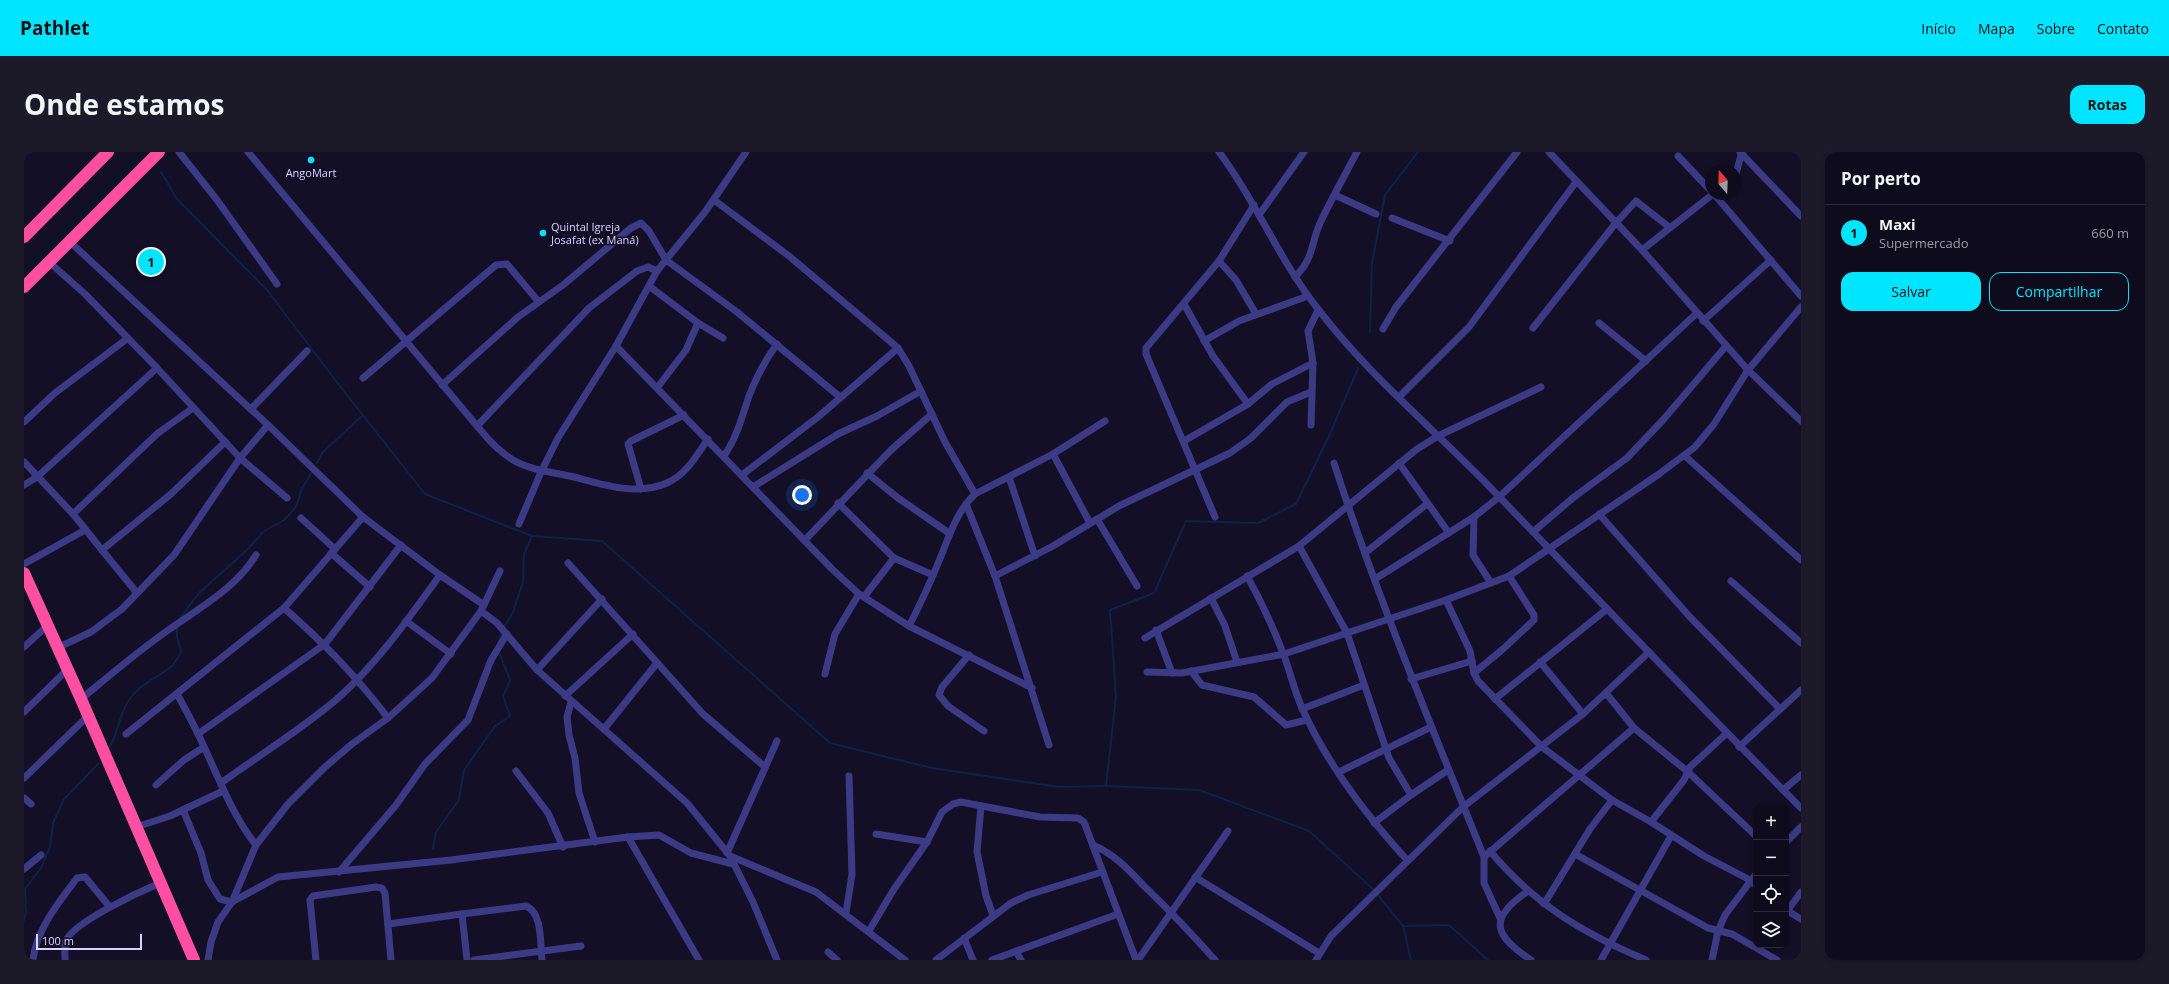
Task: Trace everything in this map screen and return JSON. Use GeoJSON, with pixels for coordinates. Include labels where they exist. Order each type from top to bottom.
{"type":"FeatureCollection","features":[{"type":"Feature","properties":{"kind":"highway"},"geometry":{"type":"LineString","coordinates":[[24,287],[159,152]]}},
{"type":"Feature","properties":{"kind":"highway"},"geometry":{"type":"LineString","coordinates":[[26,231],[107,153]]}},
{"type":"Feature","properties":{"kind":"highway"},"geometry":{"type":"LineString","coordinates":[[25,577],[68,669],[194,960]]}},
{"type":"Feature","properties":{"kind":"street"},"geometry":{"type":"LineString","coordinates":[[179,152],[217,200],[277,284]]}},
{"type":"Feature","properties":{"kind":"street"},"geometry":{"type":"LineString","coordinates":[[248,152],[442,385],[477,426],[507,456],[541,472],[611,486],[641,489],[653,488],[679,475],[689,468],[708,439]]}},
{"type":"Feature","properties":{"kind":"street"},"geometry":{"type":"LineString","coordinates":[[519,524],[541,472],[565,426],[616,346],[657,271],[714,200],[746,152]]}},
{"type":"Feature","properties":{"kind":"street"},"geometry":{"type":"LineString","coordinates":[[1219,152],[1235,173],[1295,277],[1318,310],[1372,370],[1499,497],[1739,746],[1801,808]]}},
{"type":"Feature","properties":{"kind":"street"},"geometry":{"type":"LineString","coordinates":[[1259,215],[1304,152]]}},
{"type":"Feature","properties":{"kind":"street"},"geometry":{"type":"LineString","coordinates":[[1295,277],[1306,266],[1310,258],[1319,227],[1357,152]]}},
{"type":"Feature","properties":{"kind":"street"},"geometry":{"type":"LineString","coordinates":[[1383,329],[1396,307],[1450,241],[1517,152]]}},
{"type":"Feature","properties":{"kind":"street"},"geometry":{"type":"LineString","coordinates":[[1549,152],[1615,224],[1642,250],[1703,321],[1748,370],[1801,421]]}},
{"type":"Feature","properties":{"kind":"street"},"geometry":{"type":"LineString","coordinates":[[1738,164],[1741,152]]}},
{"type":"Feature","properties":{"kind":"street"},"geometry":{"type":"LineString","coordinates":[[1741,152],[1801,216]]}},
{"type":"Feature","properties":{"kind":"street"},"geometry":{"type":"LineString","coordinates":[[1678,156],[1705,185]]}},
{"type":"Feature","properties":{"kind":"street"},"geometry":{"type":"LineString","coordinates":[[1399,397],[1469,327],[1576,182]]}},
{"type":"Feature","properties":{"kind":"street"},"geometry":{"type":"LineString","coordinates":[[1335,195],[1376,214]]}},
{"type":"Feature","properties":{"kind":"street"},"geometry":{"type":"LineString","coordinates":[[714,200],[789,256],[898,348],[921,391],[945,442],[975,494]]}},
{"type":"Feature","properties":{"kind":"street"},"geometry":{"type":"LineString","coordinates":[[1642,250],[1669,227],[1706,200]]}},
{"type":"Feature","properties":{"kind":"street"},"geometry":{"type":"LineString","coordinates":[[1719,200],[1801,296]]}},
{"type":"Feature","properties":{"kind":"street"},"geometry":{"type":"LineString","coordinates":[[1533,328],[1615,224],[1636,201],[1669,227]]}},
{"type":"Feature","properties":{"kind":"street"},"geometry":{"type":"LineString","coordinates":[[1215,517],[1146,354],[1146,348],[1219,261],[1254,205]]}},
{"type":"Feature","properties":{"kind":"street"},"geometry":{"type":"LineString","coordinates":[[1392,218],[1450,241]]}},
{"type":"Feature","properties":{"kind":"street"},"geometry":{"type":"LineString","coordinates":[[442,385],[538,301],[563,285],[631,228],[641,223],[645,225],[666,260],[777,344],[840,397]]}},
{"type":"Feature","properties":{"kind":"street"},"geometry":{"type":"LineString","coordinates":[[70,241],[268,425],[363,517],[483,608],[537,670],[571,702],[604,729],[687,803],[730,858],[753,902],[776,960]]}},
{"type":"Feature","properties":{"kind":"street"},"geometry":{"type":"LineString","coordinates":[[1703,321],[1771,260]]}},
{"type":"Feature","properties":{"kind":"street"},"geometry":{"type":"LineString","coordinates":[[1219,261],[1236,280],[1256,314]]}},
{"type":"Feature","properties":{"kind":"street"},"geometry":{"type":"LineString","coordinates":[[49,262],[84,294],[128,338],[240,458],[287,498]]}},
{"type":"Feature","properties":{"kind":"street"},"geometry":{"type":"LineString","coordinates":[[363,378],[496,265],[507,264],[538,301]]}},
{"type":"Feature","properties":{"kind":"street"},"geometry":{"type":"LineString","coordinates":[[477,426],[589,308],[637,271],[648,267],[657,271]]}},
{"type":"Feature","properties":{"kind":"street"},"geometry":{"type":"LineString","coordinates":[[649,286],[698,323],[723,338]]}},
{"type":"Feature","properties":{"kind":"street"},"geometry":{"type":"LineString","coordinates":[[1204,341],[1230,325],[1256,314],[1308,296]]}},
{"type":"Feature","properties":{"kind":"street"},"geometry":{"type":"LineString","coordinates":[[1184,304],[1217,363],[1248,404]]}},
{"type":"Feature","properties":{"kind":"street"},"geometry":{"type":"LineString","coordinates":[[1147,672],[1191,671],[1284,654],[1446,600],[1509,576],[1685,456],[1704,438],[1748,370],[1800,309]]}},
{"type":"Feature","properties":{"kind":"street"},"geometry":{"type":"LineString","coordinates":[[1311,425],[1313,363],[1308,331],[1318,310]]}},
{"type":"Feature","properties":{"kind":"street"},"geometry":{"type":"LineString","coordinates":[[1375,579],[1474,518],[1499,497],[1697,313]]}},
{"type":"Feature","properties":{"kind":"street"},"geometry":{"type":"LineString","coordinates":[[657,388],[686,350],[698,323]]}},
{"type":"Feature","properties":{"kind":"street"},"geometry":{"type":"LineString","coordinates":[[1599,323],[1646,361]]}},
{"type":"Feature","properties":{"kind":"street"},"geometry":{"type":"LineString","coordinates":[[24,422],[56,393],[128,338]]}},
{"type":"Feature","properties":{"kind":"street"},"geometry":{"type":"LineString","coordinates":[[724,456],[733,443],[750,394],[761,370],[777,344]]}},
{"type":"Feature","properties":{"kind":"street"},"geometry":{"type":"LineString","coordinates":[[616,346],[708,439],[832,569],[862,596],[909,626],[1032,688]]}},
{"type":"Feature","properties":{"kind":"street"},"geometry":{"type":"LineString","coordinates":[[1533,532],[1574,497],[1627,458],[1663,420],[1726,346]]}},
{"type":"Feature","properties":{"kind":"street"},"geometry":{"type":"LineString","coordinates":[[742,475],[818,417],[898,348]]}},
{"type":"Feature","properties":{"kind":"street"},"geometry":{"type":"LineString","coordinates":[[251,409],[307,351]]}},
{"type":"Feature","properties":{"kind":"street"},"geometry":{"type":"LineString","coordinates":[[1184,441],[1248,404],[1272,384],[1313,363]]}},
{"type":"Feature","properties":{"kind":"street"},"geometry":{"type":"LineString","coordinates":[[24,485],[37,476],[157,368]]}},
{"type":"Feature","properties":{"kind":"street"},"geometry":{"type":"LineString","coordinates":[[1145,638],[1156,630],[1299,546],[1348,507],[1399,463],[1438,436],[1541,387]]}},
{"type":"Feature","properties":{"kind":"street"},"geometry":{"type":"LineString","coordinates":[[753,487],[838,434],[877,416],[921,391]]}},
{"type":"Feature","properties":{"kind":"street"},"geometry":{"type":"LineString","coordinates":[[995,576],[1035,556],[1119,506],[1194,470],[1215,462],[1241,446],[1258,432],[1287,402],[1311,392]]}},
{"type":"Feature","properties":{"kind":"street"},"geometry":{"type":"LineString","coordinates":[[73,514],[158,433],[193,408]]}},
{"type":"Feature","properties":{"kind":"street"},"geometry":{"type":"LineString","coordinates":[[805,540],[867,473],[908,433],[932,414]]}},
{"type":"Feature","properties":{"kind":"street"},"geometry":{"type":"LineString","coordinates":[[641,489],[628,444],[631,441],[684,415]]}},
{"type":"Feature","properties":{"kind":"street"},"geometry":{"type":"LineString","coordinates":[[909,626],[932,576],[949,533],[966,504],[975,494],[1053,454],[1105,421]]}},
{"type":"Feature","properties":{"kind":"street"},"geometry":{"type":"LineString","coordinates":[[57,648],[91,632],[122,609],[174,555],[240,458],[268,425]]}},
{"type":"Feature","properties":{"kind":"street"},"geometry":{"type":"LineString","coordinates":[[102,550],[171,494],[225,442]]}},
{"type":"Feature","properties":{"kind":"street"},"geometry":{"type":"LineString","coordinates":[[1053,454],[1090,523]]}},
{"type":"Feature","properties":{"kind":"street"},"geometry":{"type":"LineString","coordinates":[[1685,456],[1801,560]]}},
{"type":"Feature","properties":{"kind":"street"},"geometry":{"type":"LineString","coordinates":[[24,462],[73,514],[137,593]]}},
{"type":"Feature","properties":{"kind":"street"},"geometry":{"type":"LineString","coordinates":[[1334,463],[1348,507],[1411,679],[1484,857],[1484,883],[1500,918],[1501,930],[1506,942],[1531,960]]}},
{"type":"Feature","properties":{"kind":"street"},"geometry":{"type":"LineString","coordinates":[[1399,463],[1427,504],[1450,533]]}},
{"type":"Feature","properties":{"kind":"street"},"geometry":{"type":"LineString","coordinates":[[867,473],[898,498],[949,533]]}},
{"type":"Feature","properties":{"kind":"street"},"geometry":{"type":"LineString","coordinates":[[1009,477],[1035,556]]}},
{"type":"Feature","properties":{"kind":"street"},"geometry":{"type":"LineString","coordinates":[[838,503],[894,558],[932,576]]}},
{"type":"Feature","properties":{"kind":"street"},"geometry":{"type":"LineString","coordinates":[[966,504],[995,576],[1049,745]]}},
{"type":"Feature","properties":{"kind":"street"},"geometry":{"type":"LineString","coordinates":[[1365,553],[1427,504]]}},
{"type":"Feature","properties":{"kind":"street"},"geometry":{"type":"LineString","coordinates":[[1599,514],[1690,616],[1780,709]]}},
{"type":"Feature","properties":{"kind":"street"},"geometry":{"type":"LineString","coordinates":[[126,734],[284,608],[363,517]]}},
{"type":"Feature","properties":{"kind":"street"},"geometry":{"type":"LineString","coordinates":[[301,518],[370,587]]}},
{"type":"Feature","properties":{"kind":"street"},"geometry":{"type":"LineString","coordinates":[[1474,518],[1473,555],[1491,583]]}},
{"type":"Feature","properties":{"kind":"street"},"geometry":{"type":"LineString","coordinates":[[1097,519],[1137,586]]}},
{"type":"Feature","properties":{"kind":"street"},"geometry":{"type":"LineString","coordinates":[[24,564],[86,530]]}},
{"type":"Feature","properties":{"kind":"street"},"geometry":{"type":"LineString","coordinates":[[198,734],[325,644],[401,545]]}},
{"type":"Feature","properties":{"kind":"street"},"geometry":{"type":"LineString","coordinates":[[1299,546],[1347,633],[1386,749],[1411,795]]}},
{"type":"Feature","properties":{"kind":"street"},"geometry":{"type":"LineString","coordinates":[[81,699],[166,631],[219,595],[246,572],[256,555]]}},
{"type":"Feature","properties":{"kind":"street"},"geometry":{"type":"LineString","coordinates":[[825,674],[835,634],[862,596],[894,558]]}},
{"type":"Feature","properties":{"kind":"street"},"geometry":{"type":"LineString","coordinates":[[568,563],[714,725],[765,766]]}},
{"type":"Feature","properties":{"kind":"street"},"geometry":{"type":"LineString","coordinates":[[208,960],[211,942],[218,922],[232,902],[256,845],[288,804],[325,767],[352,744],[388,718],[432,678],[451,654],[483,608],[500,571]]}},
{"type":"Feature","properties":{"kind":"street"},"geometry":{"type":"LineString","coordinates":[[221,783],[327,707],[358,679],[406,621],[440,575]]}},
{"type":"Feature","properties":{"kind":"street"},"geometry":{"type":"LineString","coordinates":[[1247,576],[1259,598],[1284,654],[1307,720],[1339,772],[1374,823],[1407,860]]}},
{"type":"Feature","properties":{"kind":"street"},"geometry":{"type":"LineString","coordinates":[[1474,673],[1504,650],[1534,620],[1534,615],[1509,576]]}},
{"type":"Feature","properties":{"kind":"street"},"geometry":{"type":"LineString","coordinates":[[1731,581],[1801,643]]}},
{"type":"Feature","properties":{"kind":"street"},"geometry":{"type":"LineString","coordinates":[[1211,598],[1225,626],[1237,662]]}},
{"type":"Feature","properties":{"kind":"street"},"geometry":{"type":"LineString","coordinates":[[537,670],[602,599]]}},
{"type":"Feature","properties":{"kind":"street"},"geometry":{"type":"LineString","coordinates":[[1446,600],[1467,642],[1474,673],[1478,681],[1542,747],[1612,800],[1753,883]]}},
{"type":"Feature","properties":{"kind":"street"},"geometry":{"type":"LineString","coordinates":[[284,608],[325,644],[358,679],[388,718]]}},
{"type":"Feature","properties":{"kind":"street"},"geometry":{"type":"LineString","coordinates":[[1494,699],[1607,609]]}},
{"type":"Feature","properties":{"kind":"street"},"geometry":{"type":"LineString","coordinates":[[406,621],[451,654]]}},
{"type":"Feature","properties":{"kind":"street"},"geometry":{"type":"LineString","coordinates":[[24,647],[48,625]]}},
{"type":"Feature","properties":{"kind":"street"},"geometry":{"type":"LineString","coordinates":[[1156,630],[1172,672]]}},
{"type":"Feature","properties":{"kind":"street"},"geometry":{"type":"LineString","coordinates":[[339,872],[396,805],[425,764],[466,724],[491,660],[507,634]]}},
{"type":"Feature","properties":{"kind":"street"},"geometry":{"type":"LineString","coordinates":[[565,696],[633,634]]}},
{"type":"Feature","properties":{"kind":"street"},"geometry":{"type":"LineString","coordinates":[[1316,960],[1331,936],[1407,860],[1463,807],[1583,714],[1649,652]]}},
{"type":"Feature","properties":{"kind":"street"},"geometry":{"type":"LineString","coordinates":[[969,655],[942,687],[939,695],[948,706],[984,731]]}},
{"type":"Feature","properties":{"kind":"street"},"geometry":{"type":"LineString","coordinates":[[1411,679],[1472,661]]}},
{"type":"Feature","properties":{"kind":"street"},"geometry":{"type":"LineString","coordinates":[[1540,662],[1583,714]]}},
{"type":"Feature","properties":{"kind":"street"},"geometry":{"type":"LineString","coordinates":[[604,729],[657,663]]}},
{"type":"Feature","properties":{"kind":"street"},"geometry":{"type":"LineString","coordinates":[[24,712],[68,669]]}},
{"type":"Feature","properties":{"kind":"street"},"geometry":{"type":"LineString","coordinates":[[1191,671],[1202,685],[1254,697],[1260,700],[1278,720],[1286,725],[1307,720]]}},
{"type":"Feature","properties":{"kind":"street"},"geometry":{"type":"LineString","coordinates":[[1302,709],[1364,685]]}},
{"type":"Feature","properties":{"kind":"street"},"geometry":{"type":"LineString","coordinates":[[1739,746],[1801,690]]}},
{"type":"Feature","properties":{"kind":"street"},"geometry":{"type":"LineString","coordinates":[[177,694],[198,734],[221,783],[223,791],[241,826],[256,845]]}},
{"type":"Feature","properties":{"kind":"street"},"geometry":{"type":"LineString","coordinates":[[1606,694],[1634,728],[1687,771],[1753,833]]}},
{"type":"Feature","properties":{"kind":"street"},"geometry":{"type":"LineString","coordinates":[[571,702],[567,717],[569,735],[575,758],[579,793],[595,842]]}},
{"type":"Feature","properties":{"kind":"street"},"geometry":{"type":"LineString","coordinates":[[24,778],[88,716]]}},
{"type":"Feature","properties":{"kind":"street"},"geometry":{"type":"LineString","coordinates":[[1339,772],[1431,727]]}},
{"type":"Feature","properties":{"kind":"street"},"geometry":{"type":"LineString","coordinates":[[1484,857],[1634,728]]}},
{"type":"Feature","properties":{"kind":"street"},"geometry":{"type":"LineString","coordinates":[[1651,822],[1684,780],[1687,771],[1727,733]]}},
{"type":"Feature","properties":{"kind":"street"},"geometry":{"type":"LineString","coordinates":[[730,858],[765,766],[777,741]]}},
{"type":"Feature","properties":{"kind":"street"},"geometry":{"type":"LineString","coordinates":[[156,786],[180,764],[204,747]]}},
{"type":"Feature","properties":{"kind":"street"},"geometry":{"type":"LineString","coordinates":[[1374,823],[1411,795],[1448,770]]}},
{"type":"Feature","properties":{"kind":"street"},"geometry":{"type":"LineString","coordinates":[[516,771],[548,813],[563,847]]}},
{"type":"Feature","properties":{"kind":"street"},"geometry":{"type":"LineString","coordinates":[[1783,790],[1801,775]]}},
{"type":"Feature","properties":{"kind":"street"},"geometry":{"type":"LineString","coordinates":[[846,913],[852,868],[849,776]]}},
{"type":"Feature","properties":{"kind":"street"},"geometry":{"type":"LineString","coordinates":[[136,827],[183,810],[223,791]]}},
{"type":"Feature","properties":{"kind":"street"},"geometry":{"type":"LineString","coordinates":[[24,798],[31,804]]}},
{"type":"Feature","properties":{"kind":"street"},"geometry":{"type":"LineString","coordinates":[[1544,904],[1575,854],[1612,800]]}},
{"type":"Feature","properties":{"kind":"street"},"geometry":{"type":"LineString","coordinates":[[869,931],[894,889],[927,842],[942,812],[948,807],[961,802],[1040,817],[1078,818],[1084,822],[1118,914],[1137,960]]}},
{"type":"Feature","properties":{"kind":"street"},"geometry":{"type":"LineString","coordinates":[[982,806],[977,852],[986,896],[993,915]]}},
{"type":"Feature","properties":{"kind":"street"},"geometry":{"type":"LineString","coordinates":[[183,810],[201,853],[208,880],[220,899],[232,902],[278,877],[339,872],[563,847],[628,837],[659,836],[691,853],[730,858],[816,892],[846,913],[905,960]]}},
{"type":"Feature","properties":{"kind":"street"},"geometry":{"type":"LineString","coordinates":[[1788,840],[1801,827]]}},
{"type":"Feature","properties":{"kind":"street"},"geometry":{"type":"LineString","coordinates":[[1137,960],[1228,831]]}},
{"type":"Feature","properties":{"kind":"street"},"geometry":{"type":"LineString","coordinates":[[876,834],[927,842]]}},
{"type":"Feature","properties":{"kind":"street"},"geometry":{"type":"LineString","coordinates":[[1601,960],[1671,836]]}},
{"type":"Feature","properties":{"kind":"street"},"geometry":{"type":"LineString","coordinates":[[628,837],[699,960]]}},
{"type":"Feature","properties":{"kind":"street"},"geometry":{"type":"LineString","coordinates":[[1093,845],[1114,857],[1172,912],[1215,960]]}},
{"type":"Feature","properties":{"kind":"street"},"geometry":{"type":"LineString","coordinates":[[1490,851],[1528,891],[1544,904],[1609,944],[1646,960]]}},
{"type":"Feature","properties":{"kind":"street"},"geometry":{"type":"LineString","coordinates":[[1575,854],[1599,869],[1641,889],[1708,928],[1732,934],[1777,960]]}},
{"type":"Feature","properties":{"kind":"street"},"geometry":{"type":"LineString","coordinates":[[24,869],[41,855]]}},
{"type":"Feature","properties":{"kind":"street"},"geometry":{"type":"LineString","coordinates":[[936,960],[993,915],[1028,895],[1102,872]]}},
{"type":"Feature","properties":{"kind":"street"},"geometry":{"type":"LineString","coordinates":[[33,960],[35,945],[56,906],[77,878],[80,876],[85,877],[109,906]]}},
{"type":"Feature","properties":{"kind":"street"},"geometry":{"type":"LineString","coordinates":[[1712,960],[1718,931],[1725,915],[1754,876]]}},
{"type":"Feature","properties":{"kind":"street"},"geometry":{"type":"LineString","coordinates":[[1195,877],[1319,953]]}},
{"type":"Feature","properties":{"kind":"street"},"geometry":{"type":"LineString","coordinates":[[65,960],[66,941],[72,933],[109,906],[160,883]]}},
{"type":"Feature","properties":{"kind":"street"},"geometry":{"type":"LineString","coordinates":[[316,960],[310,900],[312,896],[376,886],[382,888],[386,893],[392,960]]}},
{"type":"Feature","properties":{"kind":"street"},"geometry":{"type":"LineString","coordinates":[[1500,918],[1509,905],[1528,891]]}},
{"type":"Feature","properties":{"kind":"street"},"geometry":{"type":"LineString","coordinates":[[1789,906],[1801,892]]}},
{"type":"Feature","properties":{"kind":"street"},"geometry":{"type":"LineString","coordinates":[[388,924],[526,906],[533,909],[536,916],[542,960]]}},
{"type":"Feature","properties":{"kind":"street"},"geometry":{"type":"LineString","coordinates":[[1789,912],[1801,919]]}},
{"type":"Feature","properties":{"kind":"street"},"geometry":{"type":"LineString","coordinates":[[462,914],[467,960]]}},
{"type":"Feature","properties":{"kind":"street"},"geometry":{"type":"LineString","coordinates":[[992,960],[1118,914]]}},
{"type":"Feature","properties":{"kind":"street"},"geometry":{"type":"LineString","coordinates":[[964,938],[973,960]]}},
{"type":"Feature","properties":{"kind":"street"},"geometry":{"type":"LineString","coordinates":[[474,960],[580,946]]}},
{"type":"Feature","properties":{"kind":"street"},"geometry":{"type":"LineString","coordinates":[[1016,951],[1021,960]]}},
{"type":"Feature","properties":{"kind":"street"},"geometry":{"type":"LineString","coordinates":[[828,952],[837,960]]}},
{"type":"Feature","properties":{"kind":"waterway"},"geometry":{"type":"LineString","coordinates":[[1370,332],[1372,263],[1385,195],[1418,152]]}},
{"type":"Feature","properties":{"kind":"waterway"},"geometry":{"type":"LineString","coordinates":[[161,172],[177,199],[267,290],[425,494],[532,536],[602,541],[830,743],[932,768],[1059,787],[1106,786]]}},
{"type":"Feature","properties":{"kind":"waterway"},"geometry":{"type":"LineString","coordinates":[[1358,368],[1329,436],[1296,504],[1258,523],[1186,521],[1154,593],[1110,610],[1116,697],[1106,786],[1199,790],[1309,831],[1373,889],[1403,926],[1449,925],[1488,960]]}},
{"type":"Feature","properties":{"kind":"waterway"},"geometry":{"type":"LineString","coordinates":[[317,463],[322,453],[363,415]]}},
{"type":"Feature","properties":{"kind":"waterway"},"geometry":{"type":"LineString","coordinates":[[179,619],[199,593],[247,550],[263,532],[284,520],[296,507],[302,488],[312,472]]}},
{"type":"Feature","properties":{"kind":"waterway"},"geometry":{"type":"LineString","coordinates":[[504,627],[513,612],[523,582],[524,554],[532,536]]}},
{"type":"Feature","properties":{"kind":"waterway"},"geometry":{"type":"LineString","coordinates":[[109,748],[124,709],[131,697],[145,684],[173,665],[181,652],[177,637],[177,627]]}},
{"type":"Feature","properties":{"kind":"waterway"},"geometry":{"type":"LineString","coordinates":[[498,644],[502,631]]}},
{"type":"Feature","properties":{"kind":"waterway"},"geometry":{"type":"LineString","coordinates":[[433,849],[436,832],[459,800],[464,770],[495,726],[510,716],[503,696],[510,680],[499,652]]}},
{"type":"Feature","properties":{"kind":"waterway"},"geometry":{"type":"LineString","coordinates":[[24,920],[26,912],[25,889],[41,868],[50,847],[53,823],[64,799],[99,763]]}},
{"type":"Feature","properties":{"kind":"waterway"},"geometry":{"type":"LineString","coordinates":[[1403,926],[1411,960]]}},
{"type":"Feature","properties":{"kind":"place","name":"AngoMart"},"geometry":{"type":"Point","coordinates":[311,160]}},
{"type":"Feature","properties":{"kind":"place","name":"Quintal Igreja Josafat (ex Maná)"},"geometry":{"type":"Point","coordinates":[543,233]}},
{"type":"Feature","properties":{"kind":"place","name":"Maxi"},"geometry":{"type":"Point","coordinates":[151,262]}}]}
